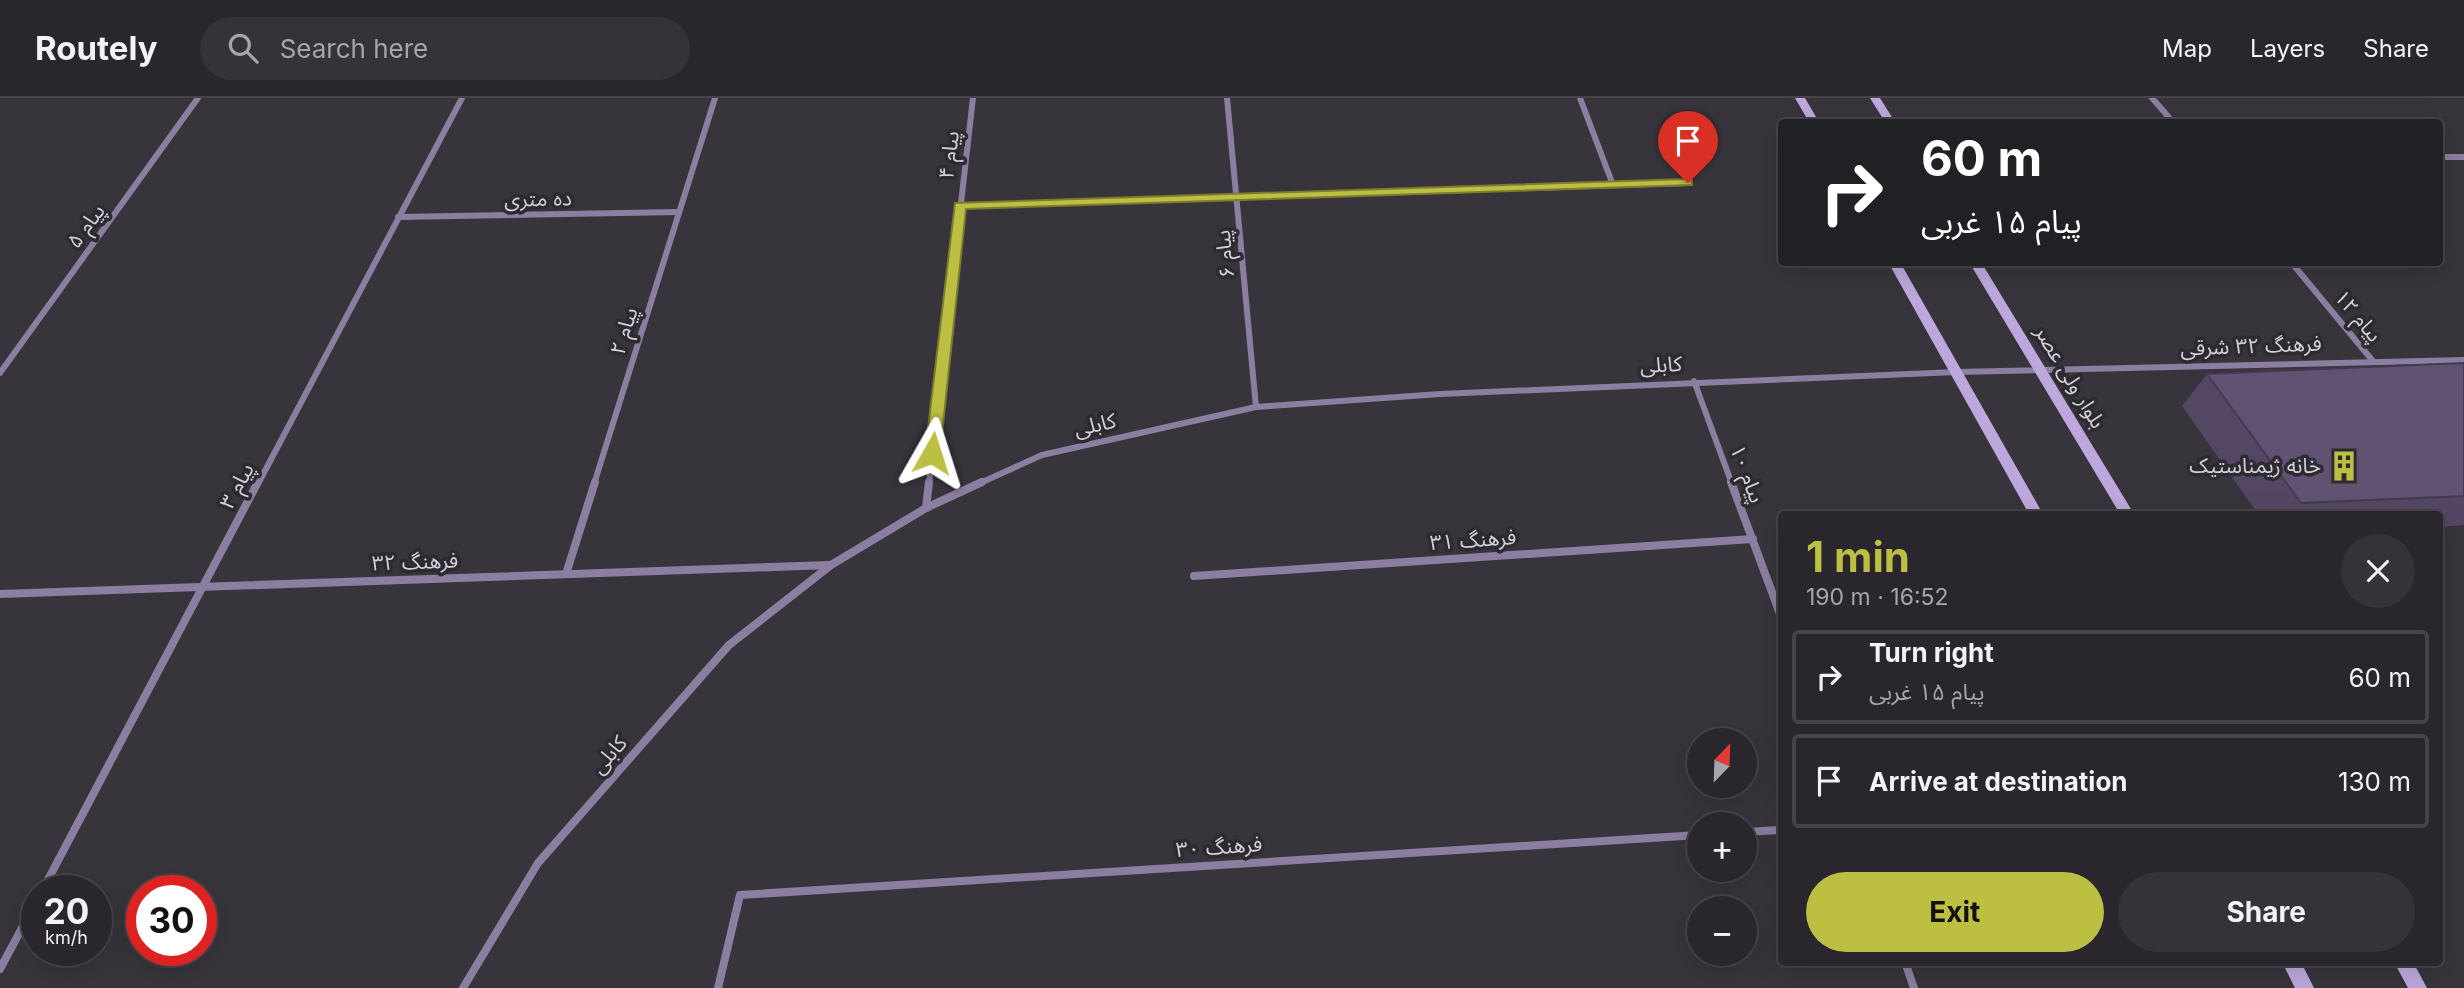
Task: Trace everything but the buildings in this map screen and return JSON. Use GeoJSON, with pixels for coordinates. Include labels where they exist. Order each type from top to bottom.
{"type":"FeatureCollection","features":[{"type":"Feature","properties":{"kind":"main road"},"geometry":{"type":"LineString","coordinates":[[1800,98],[1812,119]]}},
{"type":"Feature","properties":{"kind":"main road"},"geometry":{"type":"LineString","coordinates":[[1875,98],[1888,119]]}},
{"type":"Feature","properties":{"kind":"main road"},"geometry":{"type":"LineString","coordinates":[[1896,266],[2034,511]]}},
{"type":"Feature","properties":{"kind":"main road","name":"بلوار ولی عصر"},"geometry":{"type":"LineString","coordinates":[[1977,266],[2125,511]]}},
{"type":"Feature","properties":{"kind":"main road"},"geometry":{"type":"LineString","coordinates":[[2293,966],[2305,988]]}},
{"type":"Feature","properties":{"kind":"main road"},"geometry":{"type":"LineString","coordinates":[[2405,966],[2418,988]]}},
{"type":"Feature","properties":{"kind":"street","name":"پیام ۵"},"geometry":{"type":"LineString","coordinates":[[0,373],[198,98]]}},
{"type":"Feature","properties":{"kind":"street","name":"پیام ۳"},"geometry":{"type":"LineString","coordinates":[[50,875],[462,98]]}},
{"type":"Feature","properties":{"kind":"street","name":"پیام ۲"},"geometry":{"type":"LineString","coordinates":[[566,574],[715,98]]}},
{"type":"Feature","properties":{"kind":"street","name":"پیام ۴"},"geometry":{"type":"LineString","coordinates":[[926,508],[973,98]]}},
{"type":"Feature","properties":{"kind":"street","name":"پیام ۶"},"geometry":{"type":"LineString","coordinates":[[1227,98],[1256,407]]}},
{"type":"Feature","properties":{"kind":"street"},"geometry":{"type":"LineString","coordinates":[[1580,98],[1613,185]]}},
{"type":"Feature","properties":{"kind":"street"},"geometry":{"type":"LineString","coordinates":[[2152,98],[2170,119]]}},
{"type":"Feature","properties":{"kind":"street"},"geometry":{"type":"LineString","coordinates":[[2443,157],[2464,157]]}},
{"type":"Feature","properties":{"kind":"street"},"geometry":{"type":"LineString","coordinates":[[960,206],[1688,183]]}},
{"type":"Feature","properties":{"kind":"street","name":"ده متری"},"geometry":{"type":"LineString","coordinates":[[398,217],[679,212]]}},
{"type":"Feature","properties":{"kind":"street","name":"پیام ۱۲"},"geometry":{"type":"LineString","coordinates":[[2294,266],[2372,360]]}},
{"type":"Feature","properties":{"kind":"street","name":"فرهنگ ۳۲ شرقی"},"geometry":{"type":"LineString","coordinates":[[1957,372],[2372,360],[2464,360]]}},
{"type":"Feature","properties":{"kind":"street","name":"کابلی"},"geometry":{"type":"LineString","coordinates":[[463,988],[547,852],[729,645],[831,565],[926,508],[1042,455],[1256,407],[1694,381],[1957,372]]}},
{"type":"Feature","properties":{"kind":"street","name":"پیام ۱۰"},"geometry":{"type":"LineString","coordinates":[[1694,381],[1778,608]]}},
{"type":"Feature","properties":{"kind":"street","name":"فرهنگ ۳۱"},"geometry":{"type":"LineString","coordinates":[[1194,576],[1753,539]]}},
{"type":"Feature","properties":{"kind":"street","name":"فرهنگ ۳۲"},"geometry":{"type":"LineString","coordinates":[[0,594],[831,565]]}},
{"type":"Feature","properties":{"kind":"street"},"geometry":{"type":"LineString","coordinates":[[1757,831],[1778,830]]}},
{"type":"Feature","properties":{"kind":"street","name":"فرهنگ ۳۰"},"geometry":{"type":"LineString","coordinates":[[718,988],[740,895],[1687,836]]}},
{"type":"Feature","properties":{"kind":"street"},"geometry":{"type":"LineString","coordinates":[[0,969],[21,930]]}},
{"type":"Feature","properties":{"kind":"street"},"geometry":{"type":"LineString","coordinates":[[1906,966],[1914,988]]}},
{"type":"Feature","properties":{"kind":"place","name":"خانه ژیمناستیک"},"geometry":{"type":"Point","coordinates":[2344,466]}},
{"type":"Feature","properties":{"kind":"route"},"geometry":{"type":"LineString","coordinates":[[932,453],[960,206],[1688,183]]}}]}
